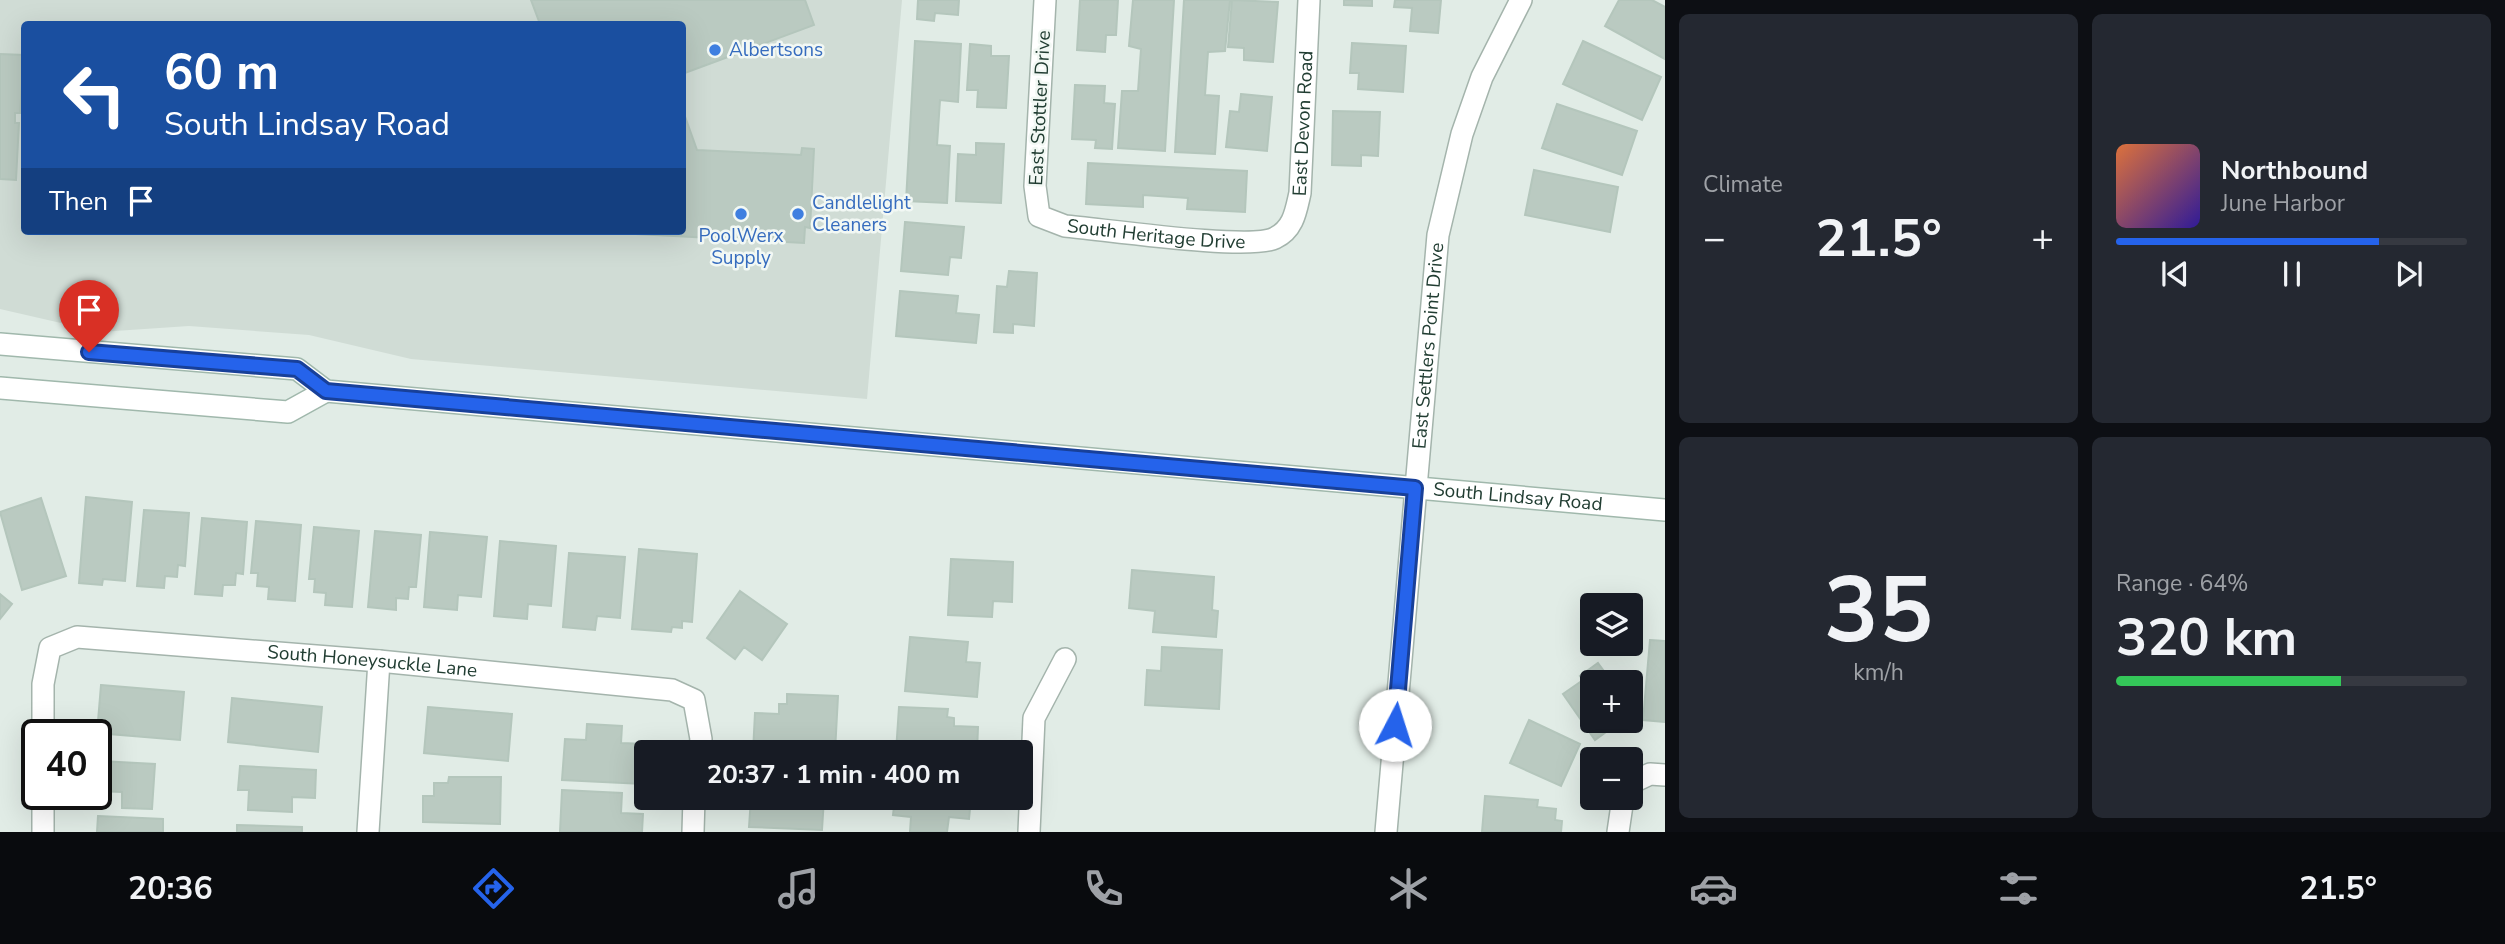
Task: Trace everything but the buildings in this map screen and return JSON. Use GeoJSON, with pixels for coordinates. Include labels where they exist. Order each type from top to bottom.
{"type":"FeatureCollection","features":[{"type":"Feature","properties":{"kind":"street","name":"East Stottler Drive"},"geometry":{"type":"LineString","coordinates":[[1039,216],[1035,186],[1045,0]]}},
{"type":"Feature","properties":{"kind":"street","name":"East Devon Road"},"geometry":{"type":"LineString","coordinates":[[1275,238],[1294,220],[1300,192],[1309,0]]}},
{"type":"Feature","properties":{"kind":"street","name":"East Settlers Point Drive"},"geometry":{"type":"LineString","coordinates":[[1387,832],[1438,235],[1462,134],[1478,89],[1521,0]]}},
{"type":"Feature","properties":{"kind":"street","name":"South Heritage Drive"},"geometry":{"type":"LineString","coordinates":[[1039,216],[1065,226],[1242,243],[1275,238]]}},
{"type":"Feature","properties":{"kind":"street"},"geometry":{"type":"LineString","coordinates":[[0,344],[297,369],[326,391],[288,412],[0,388]]}},
{"type":"Feature","properties":{"kind":"street","name":"South Lindsay Road"},"geometry":{"type":"LineString","coordinates":[[326,391],[1665,510]]}},
{"type":"Feature","properties":{"kind":"street","name":"South Honeysuckle Lane"},"geometry":{"type":"LineString","coordinates":[[43,719],[43,684],[50,648],[77,637],[379,661],[672,690],[694,700],[701,740]]}},
{"type":"Feature","properties":{"kind":"street"},"geometry":{"type":"LineString","coordinates":[[1029,832],[1034,718],[1065,659]]}},
{"type":"Feature","properties":{"kind":"street"},"geometry":{"type":"LineString","coordinates":[[369,832],[379,661]]}},
{"type":"Feature","properties":{"kind":"street"},"geometry":{"type":"LineString","coordinates":[[1643,777],[1650,774],[1665,775]]}},
{"type":"Feature","properties":{"kind":"street"},"geometry":{"type":"LineString","coordinates":[[43,810],[43,832]]}},
{"type":"Feature","properties":{"kind":"street"},"geometry":{"type":"LineString","coordinates":[[693,832],[694,810]]}},
{"type":"Feature","properties":{"kind":"street"},"geometry":{"type":"LineString","coordinates":[[1618,832],[1621,810]]}},
{"type":"Feature","properties":{"kind":"shaded area"},"geometry":{"type":"Polygon","coordinates":[[[0,0],[902,0],[867,399],[411,359],[309,335],[189,326],[100,332],[0,309],[0,0]]]}},
{"type":"Feature","properties":{"kind":"place","name":"Albertsons"},"geometry":{"type":"Point","coordinates":[715,50]}},
{"type":"Feature","properties":{"kind":"place","name":"PoolWerx Supply"},"geometry":{"type":"Point","coordinates":[741,214]}},
{"type":"Feature","properties":{"kind":"place","name":"Candlelight Cleaners"},"geometry":{"type":"Point","coordinates":[798,214]}},
{"type":"Feature","properties":{"kind":"route"},"geometry":{"type":"LineString","coordinates":[[89,352],[297,369],[326,391],[1415,488],[1395,725]]}}]}
